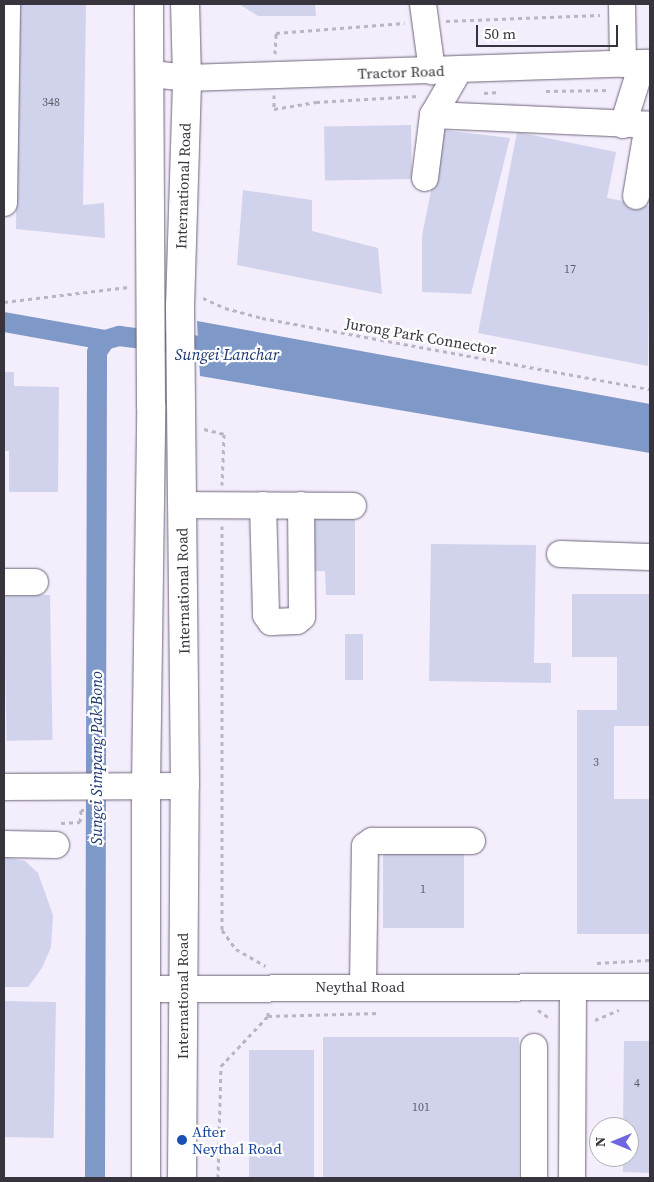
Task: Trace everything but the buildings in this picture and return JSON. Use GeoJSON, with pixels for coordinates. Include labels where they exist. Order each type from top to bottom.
{"type":"FeatureCollection","features":[{"type":"Feature","properties":{"kind":"main road","name":"International Road"},"geometry":{"type":"LineString","coordinates":[[146,1178],[147,989],[134,787],[152,406],[145,295],[151,74],[150,4]]}},
{"type":"Feature","properties":{"kind":"main road","name":"International Road"},"geometry":{"type":"LineString","coordinates":[[182,1178],[185,786],[182,505],[191,421],[185,4]]}},
{"type":"Feature","properties":{"kind":"street"},"geometry":{"type":"LineString","coordinates":[[4,203],[7,4]]}},
{"type":"Feature","properties":{"kind":"street"},"geometry":{"type":"LineString","coordinates":[[423,4],[432,71]]}},
{"type":"Feature","properties":{"kind":"street"},"geometry":{"type":"LineString","coordinates":[[622,4],[639,64],[634,90],[640,125],[636,196]]}},
{"type":"Feature","properties":{"kind":"street","name":"Tractor Road"},"geometry":{"type":"LineString","coordinates":[[151,74],[187,78],[639,64]]}},
{"type":"Feature","properties":{"kind":"street"},"geometry":{"type":"LineString","coordinates":[[425,178],[438,105],[459,70]]}},
{"type":"Feature","properties":{"kind":"street"},"geometry":{"type":"LineString","coordinates":[[438,105],[640,125]]}},
{"type":"Feature","properties":{"kind":"street"},"geometry":{"type":"LineString","coordinates":[[182,505],[354,506]]}},
{"type":"Feature","properties":{"kind":"street"},"geometry":{"type":"LineString","coordinates":[[263,505],[266,615],[271,622],[297,621],[302,617],[301,505]]}},
{"type":"Feature","properties":{"kind":"street"},"geometry":{"type":"LineString","coordinates":[[560,554],[650,557]]}},
{"type":"Feature","properties":{"kind":"street"},"geometry":{"type":"LineString","coordinates":[[4,582],[35,582]]}},
{"type":"Feature","properties":{"kind":"street"},"geometry":{"type":"LineString","coordinates":[[4,787],[185,786]]}},
{"type":"Feature","properties":{"kind":"street"},"geometry":{"type":"LineString","coordinates":[[363,987],[365,846],[372,841],[472,841]]}},
{"type":"Feature","properties":{"kind":"street"},"geometry":{"type":"LineString","coordinates":[[4,844],[56,844]]}},
{"type":"Feature","properties":{"kind":"street"},"geometry":{"type":"LineString","coordinates":[[534,1047],[534,1172],[572,1172],[573,987]]}},
{"type":"Feature","properties":{"kind":"street","name":"Neythal Road"},"geometry":{"type":"LineString","coordinates":[[147,989],[650,987]]}},
{"type":"Feature","properties":{"kind":"street"},"geometry":{"type":"LineString","coordinates":[[534,1085],[573,1084]]}},
{"type":"Feature","properties":{"kind":"path"},"geometry":{"type":"LineString","coordinates":[[536,91],[634,90]]}},
{"type":"Feature","properties":{"kind":"path"},"geometry":{"type":"LineString","coordinates":[[480,93],[508,92]]}},
{"type":"Feature","properties":{"kind":"path"},"geometry":{"type":"LineString","coordinates":[[266,95],[274,95],[274,109],[316,102],[438,105]]}},
{"type":"Feature","properties":{"kind":"path"},"geometry":{"type":"LineString","coordinates":[[4,302],[145,295]]}},
{"type":"Feature","properties":{"kind":"path","name":"Jurong Park Connector"},"geometry":{"type":"LineString","coordinates":[[190,301],[262,318],[650,389]]}},
{"type":"Feature","properties":{"kind":"path"},"geometry":{"type":"LineString","coordinates":[[191,421],[224,434],[222,505],[222,930],[236,948],[269,969],[268,1016],[221,1066],[218,1178]]}},
{"type":"Feature","properties":{"kind":"path"},"geometry":{"type":"LineString","coordinates":[[535,1008],[551,1020],[598,1020],[625,1007]]}},
{"type":"Feature","properties":{"kind":"path"},"geometry":{"type":"LineString","coordinates":[[268,1016],[387,1012]]}},
{"type":"Feature","properties":{"kind":"water","name":"Sungei Lanchar"},"geometry":{"type":"Polygon","coordinates":[[[197,321],[650,404],[650,453],[200,376],[197,321]]]}},
{"type":"Feature","properties":{"kind":"waterway","name":"Sungei Simpang Pak Bono"},"geometry":{"type":"LineString","coordinates":[[4,322],[105,340],[119,336],[199,346]]}},
{"type":"Feature","properties":{"kind":"waterway","name":"Sungei Simpang Pak Bono"},"geometry":{"type":"LineString","coordinates":[[95,1178],[97,352],[105,340]]}},
{"type":"Feature","properties":{"kind":"place","name":"After Neythal Road"},"geometry":{"type":"Point","coordinates":[182,1140]}}]}
